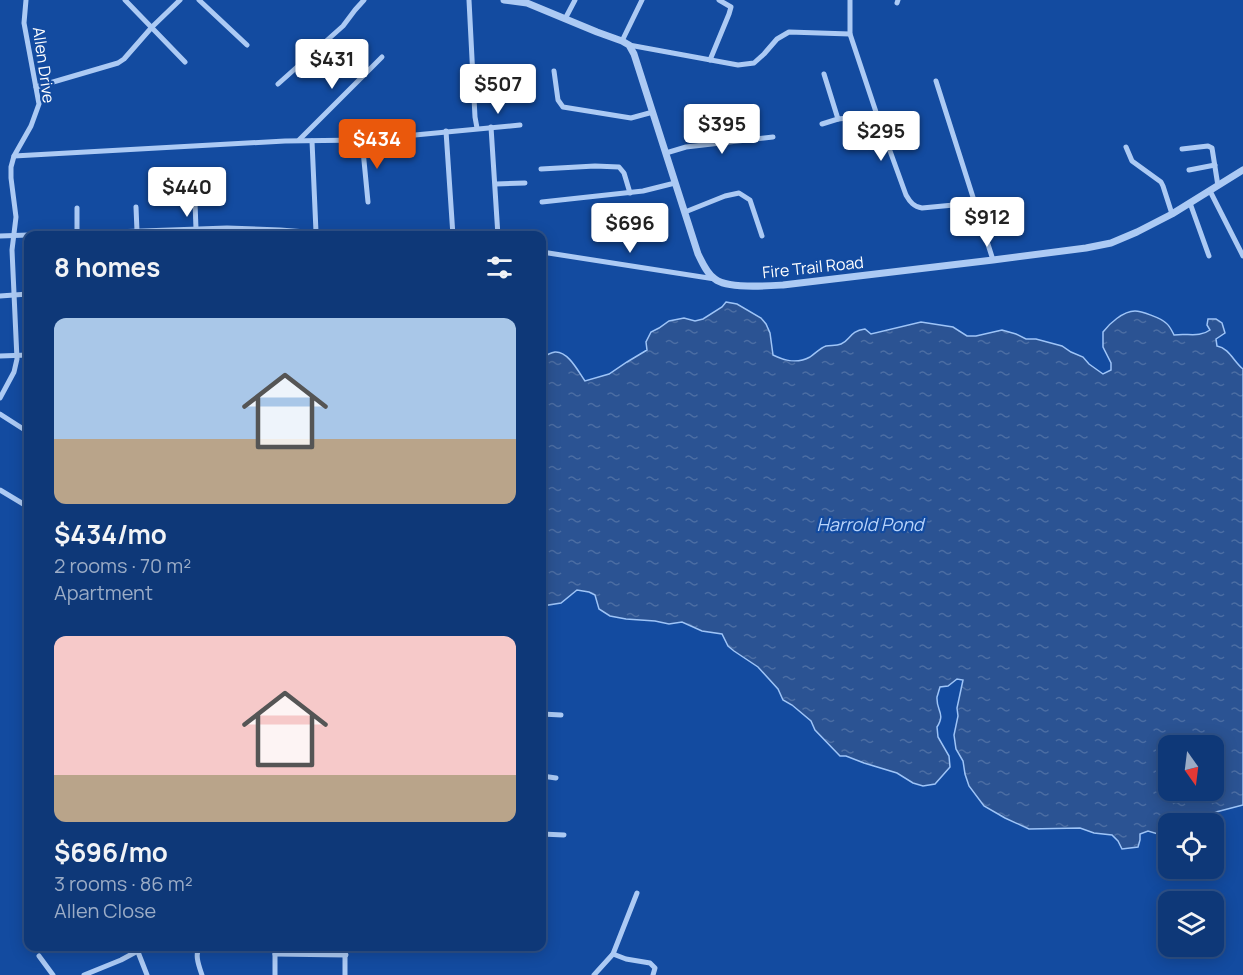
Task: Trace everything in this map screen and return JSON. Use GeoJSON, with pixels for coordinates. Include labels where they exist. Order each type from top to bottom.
{"type":"FeatureCollection","features":[{"type":"Feature","properties":{"kind":"street","name":"Allen Drive"},"geometry":{"type":"LineString","coordinates":[[17,356],[12,250],[16,217],[11,173],[14,156],[39,105],[24,23],[26,0]]}},
{"type":"Feature","properties":{"kind":"street"},"geometry":{"type":"LineString","coordinates":[[125,0],[185,62]]}},
{"type":"Feature","properties":{"kind":"street"},"geometry":{"type":"LineString","coordinates":[[36,87],[118,63],[180,0]]}},
{"type":"Feature","properties":{"kind":"street"},"geometry":{"type":"LineString","coordinates":[[199,0],[247,45]]}},
{"type":"Feature","properties":{"kind":"street"},"geometry":{"type":"LineString","coordinates":[[279,84],[343,26],[364,0]]}},
{"type":"Feature","properties":{"kind":"street"},"geometry":{"type":"LineString","coordinates":[[469,0],[477,128]]}},
{"type":"Feature","properties":{"kind":"street"},"geometry":{"type":"LineString","coordinates":[[504,0],[527,3],[626,43],[738,66],[754,63],[777,39],[789,32],[850,34]]}},
{"type":"Feature","properties":{"kind":"street"},"geometry":{"type":"LineString","coordinates":[[565,19],[575,0]]}},
{"type":"Feature","properties":{"kind":"street"},"geometry":{"type":"LineString","coordinates":[[626,43],[642,0]]}},
{"type":"Feature","properties":{"kind":"street"},"geometry":{"type":"LineString","coordinates":[[710,60],[729,14],[730,7],[719,0]]}},
{"type":"Feature","properties":{"kind":"street"},"geometry":{"type":"LineString","coordinates":[[850,0],[850,34],[877,115],[910,202],[922,208],[975,203]]}},
{"type":"Feature","properties":{"kind":"street"},"geometry":{"type":"LineString","coordinates":[[626,43],[634,54],[698,254],[715,279]]}},
{"type":"Feature","properties":{"kind":"street"},"geometry":{"type":"LineString","coordinates":[[299,140],[382,57]]}},
{"type":"Feature","properties":{"kind":"street"},"geometry":{"type":"LineString","coordinates":[[554,71],[558,100],[563,107],[631,118],[653,112]]}},
{"type":"Feature","properties":{"kind":"street"},"geometry":{"type":"LineString","coordinates":[[824,74],[838,119]]}},
{"type":"Feature","properties":{"kind":"street"},"geometry":{"type":"LineString","coordinates":[[936,81],[993,260]]}},
{"type":"Feature","properties":{"kind":"street"},"geometry":{"type":"LineString","coordinates":[[822,123],[877,115]]}},
{"type":"Feature","properties":{"kind":"street"},"geometry":{"type":"LineString","coordinates":[[14,156],[299,140],[362,140],[520,125]]}},
{"type":"Feature","properties":{"kind":"street"},"geometry":{"type":"LineString","coordinates":[[491,127],[498,231]]}},
{"type":"Feature","properties":{"kind":"street"},"geometry":{"type":"LineString","coordinates":[[446,132],[453,231]]}},
{"type":"Feature","properties":{"kind":"street"},"geometry":{"type":"LineString","coordinates":[[666,153],[686,147],[773,137]]}},
{"type":"Feature","properties":{"kind":"street"},"geometry":{"type":"LineString","coordinates":[[362,140],[368,202]]}},
{"type":"Feature","properties":{"kind":"street"},"geometry":{"type":"LineString","coordinates":[[312,141],[316,231]]}},
{"type":"Feature","properties":{"kind":"street"},"geometry":{"type":"LineString","coordinates":[[1126,147],[1132,161],[1161,182],[1172,214]]}},
{"type":"Feature","properties":{"kind":"street"},"geometry":{"type":"LineString","coordinates":[[1182,149],[1212,148],[1218,186]]}},
{"type":"Feature","properties":{"kind":"street"},"geometry":{"type":"LineString","coordinates":[[1189,170],[1215,165]]}},
{"type":"Feature","properties":{"kind":"street"},"geometry":{"type":"LineString","coordinates":[[541,169],[619,167],[624,173],[630,193]]}},
{"type":"Feature","properties":{"kind":"street","name":"Fire Trail Road"},"geometry":{"type":"LineString","coordinates":[[715,279],[726,283],[758,287],[783,285],[993,260],[1111,243],[1172,214],[1243,170]]}},
{"type":"Feature","properties":{"kind":"street"},"geometry":{"type":"LineString","coordinates":[[496,184],[525,183]]}},
{"type":"Feature","properties":{"kind":"street"},"geometry":{"type":"LineString","coordinates":[[542,202],[630,193],[675,183]]}},
{"type":"Feature","properties":{"kind":"street"},"geometry":{"type":"LineString","coordinates":[[1210,191],[1243,256]]}},
{"type":"Feature","properties":{"kind":"street"},"geometry":{"type":"LineString","coordinates":[[685,212],[725,196],[739,193],[750,200],[762,236]]}},
{"type":"Feature","properties":{"kind":"street"},"geometry":{"type":"LineString","coordinates":[[195,202],[196,229]]}},
{"type":"Feature","properties":{"kind":"street"},"geometry":{"type":"LineString","coordinates":[[1190,203],[1209,256]]}},
{"type":"Feature","properties":{"kind":"street"},"geometry":{"type":"LineString","coordinates":[[136,207],[137,231],[227,228],[294,231]]}},
{"type":"Feature","properties":{"kind":"street"},"geometry":{"type":"LineString","coordinates":[[76,231],[77,208]]}},
{"type":"Feature","properties":{"kind":"street"},"geometry":{"type":"LineString","coordinates":[[0,236],[24,235]]}},
{"type":"Feature","properties":{"kind":"street"},"geometry":{"type":"LineString","coordinates":[[546,253],[715,279]]}},
{"type":"Feature","properties":{"kind":"street"},"geometry":{"type":"LineString","coordinates":[[0,296],[24,294]]}},
{"type":"Feature","properties":{"kind":"street"},"geometry":{"type":"LineString","coordinates":[[0,356],[24,355]]}},
{"type":"Feature","properties":{"kind":"street"},"geometry":{"type":"LineString","coordinates":[[0,398],[14,372],[17,356]]}},
{"type":"Feature","properties":{"kind":"street"},"geometry":{"type":"LineString","coordinates":[[0,414],[24,429]]}},
{"type":"Feature","properties":{"kind":"street"},"geometry":{"type":"LineString","coordinates":[[0,490],[24,504]]}},
{"type":"Feature","properties":{"kind":"street"},"geometry":{"type":"LineString","coordinates":[[546,714],[561,715]]}},
{"type":"Feature","properties":{"kind":"street"},"geometry":{"type":"LineString","coordinates":[[546,777],[556,778]]}},
{"type":"Feature","properties":{"kind":"street"},"geometry":{"type":"LineString","coordinates":[[546,834],[564,835]]}},
{"type":"Feature","properties":{"kind":"street"},"geometry":{"type":"LineString","coordinates":[[594,975],[614,954],[637,894]]}},
{"type":"Feature","properties":{"kind":"street"},"geometry":{"type":"LineString","coordinates":[[197,951],[201,975]]}},
{"type":"Feature","properties":{"kind":"street"},"geometry":{"type":"LineString","coordinates":[[345,951],[345,975]]}},
{"type":"Feature","properties":{"kind":"street"},"geometry":{"type":"LineString","coordinates":[[84,975],[138,952],[147,975]]}},
{"type":"Feature","properties":{"kind":"street"},"geometry":{"type":"LineString","coordinates":[[274,975],[275,954],[345,955]]}},
{"type":"Feature","properties":{"kind":"street"},"geometry":{"type":"LineString","coordinates":[[614,954],[626,959],[650,963],[655,968],[653,975]]}},
{"type":"Feature","properties":{"kind":"street"},"geometry":{"type":"LineString","coordinates":[[39,956],[53,975]]}},
{"type":"Feature","properties":{"kind":"water","name":"Harrold Pond"},"geometry":{"type":"Polygon","coordinates":[[[726,302],[737,304],[761,318],[766,324],[770,333],[773,355],[796,361],[810,357],[824,347],[839,345],[853,334],[865,329],[871,334],[921,322],[953,327],[967,336],[1002,330],[1026,339],[1036,339],[1062,346],[1083,357],[1103,374],[1111,370],[1111,363],[1103,347],[1103,332],[1126,313],[1138,311],[1156,317],[1167,324],[1174,335],[1197,335],[1206,332],[1210,330],[1207,325],[1208,319],[1216,319],[1222,323],[1225,333],[1216,339],[1217,346],[1228,352],[1243,369],[1243,805],[1214,813],[1158,813],[1158,834],[1148,831],[1140,834],[1138,847],[1122,849],[1112,835],[1094,833],[1080,828],[1029,829],[984,806],[969,786],[963,761],[956,749],[954,735],[963,680],[957,679],[948,686],[940,687],[937,697],[941,715],[937,727],[938,737],[949,756],[950,767],[935,784],[923,786],[897,773],[840,756],[815,730],[811,721],[783,700],[778,689],[758,667],[728,646],[722,634],[702,631],[682,622],[669,624],[610,616],[599,609],[595,595],[577,590],[561,603],[546,605],[546,356],[555,352],[564,355],[572,362],[585,381],[609,374],[647,350],[646,342],[651,332],[669,321],[684,318],[695,321],[703,319],[726,302]]]}}]}
